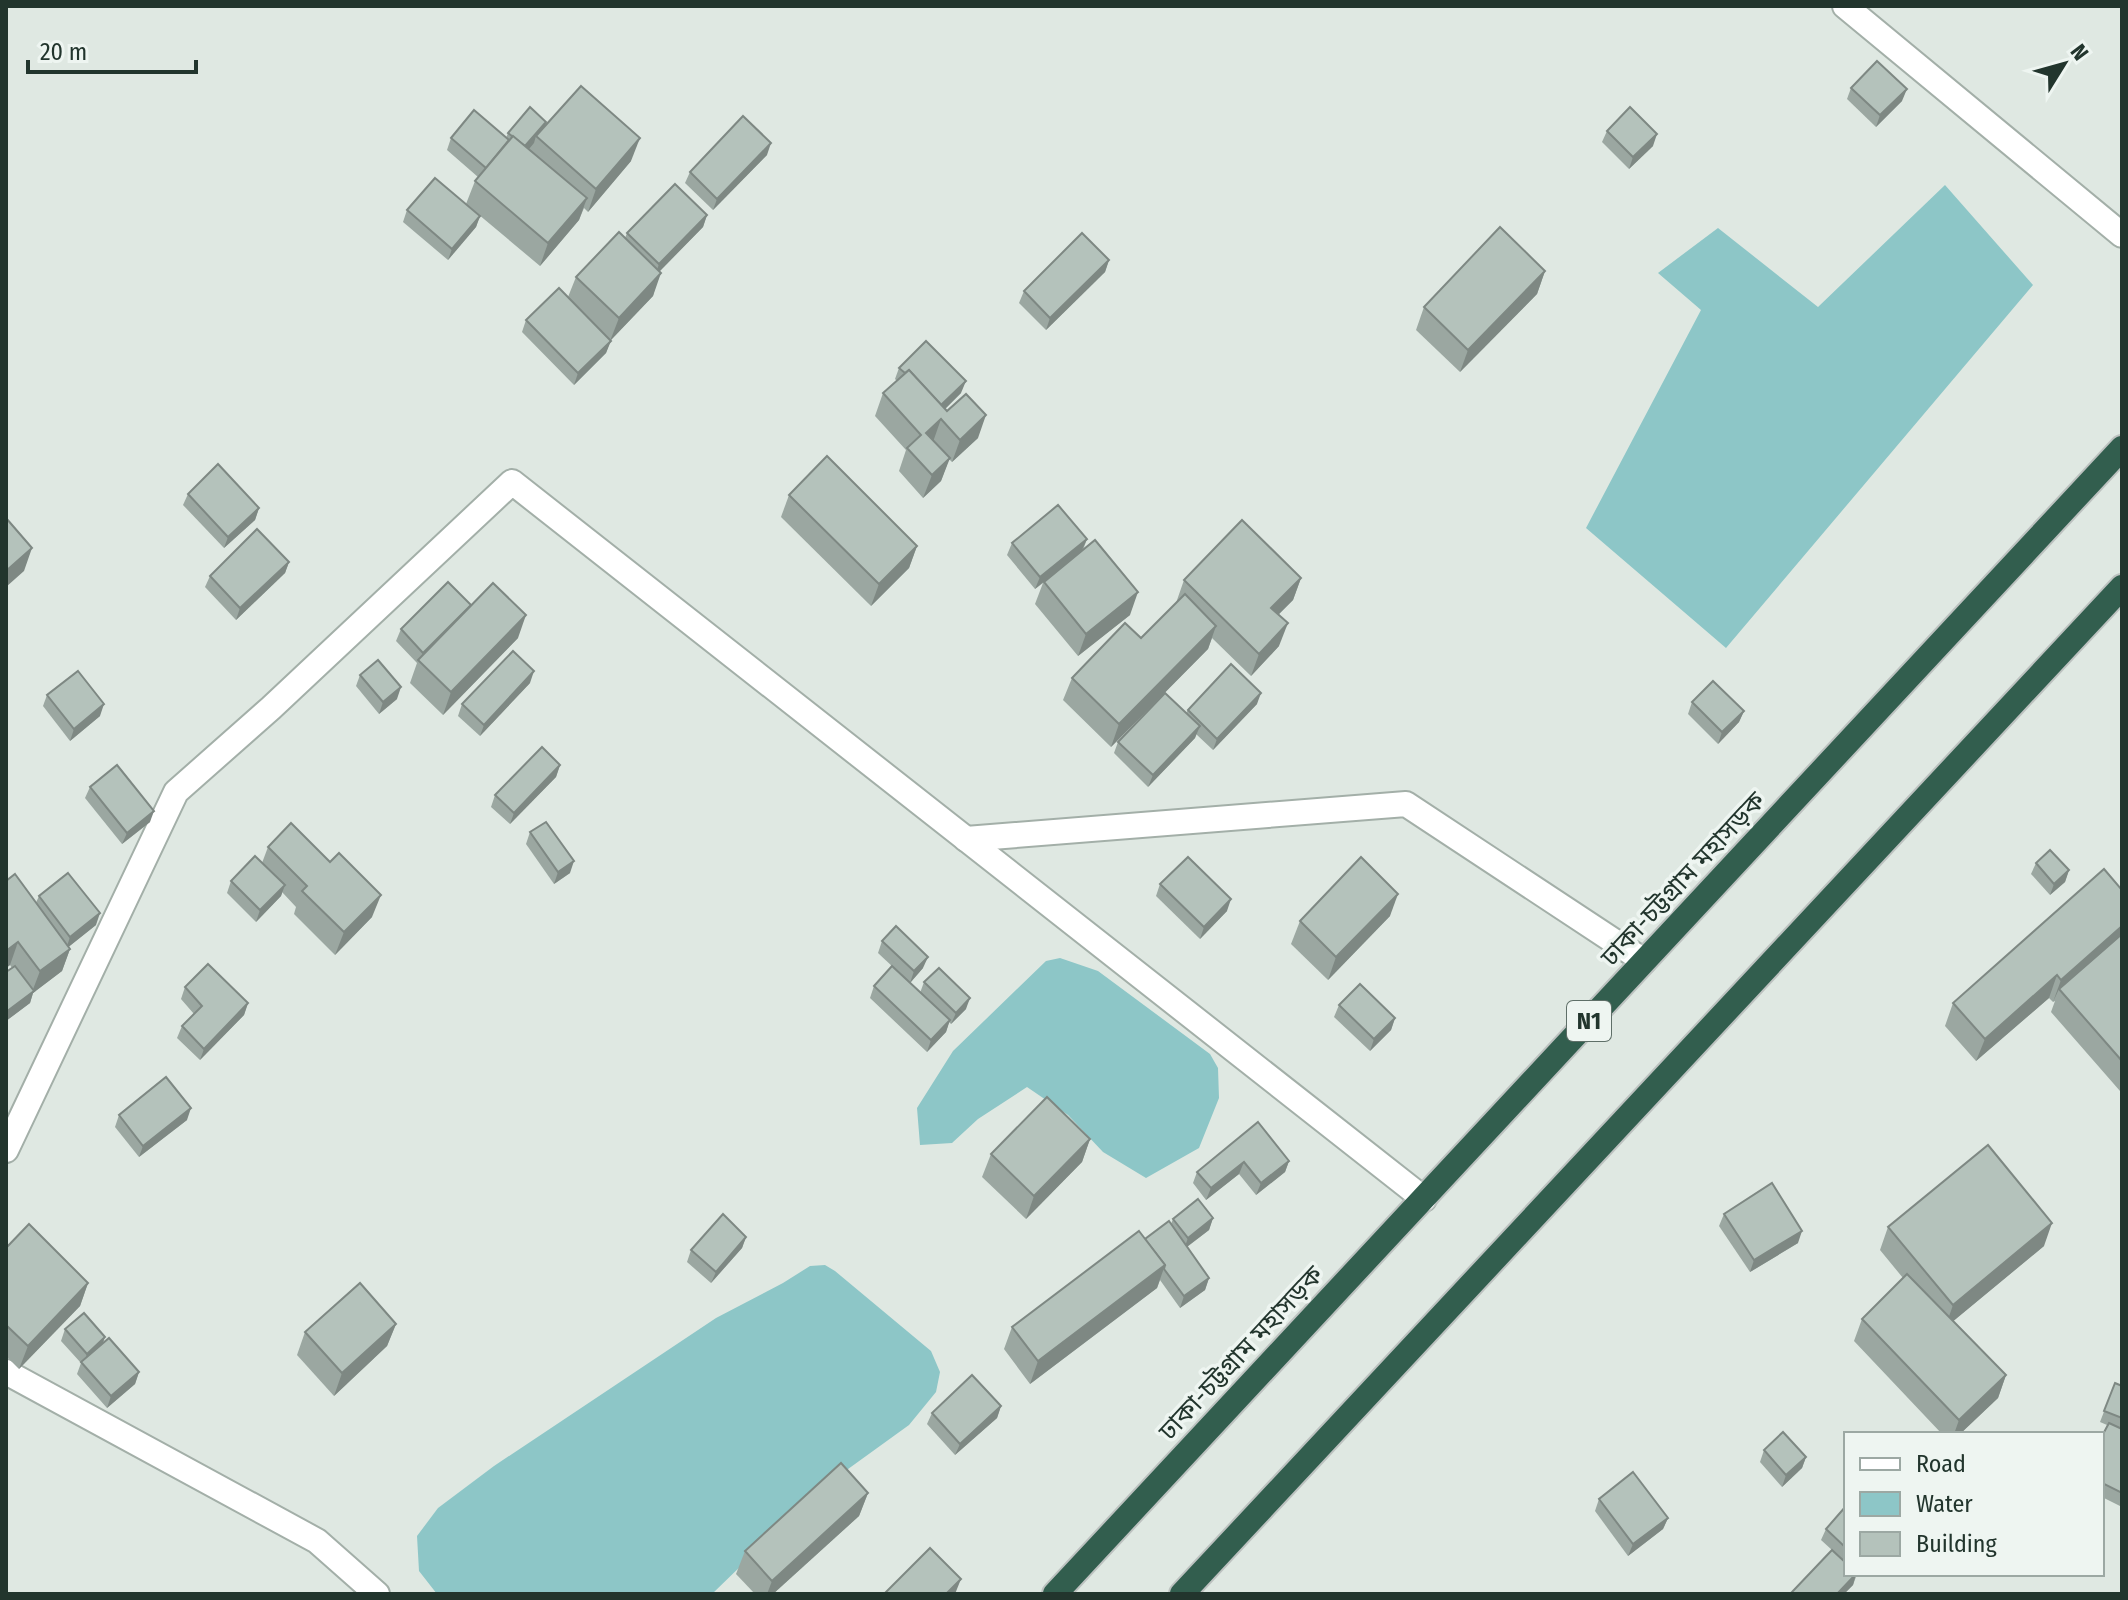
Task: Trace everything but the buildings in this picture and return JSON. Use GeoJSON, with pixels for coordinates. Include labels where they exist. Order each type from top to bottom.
{"type":"FeatureCollection","features":[{"type":"Feature","properties":{"kind":"highway","name":"ঢাকা-চট্টগ্রাম মহাসড়ক"},"geometry":{"type":"LineString","coordinates":[[1055,1594],[2122,448]]}},
{"type":"Feature","properties":{"kind":"highway"},"geometry":{"type":"LineString","coordinates":[[1182,1594],[2122,587]]}},
{"type":"Feature","properties":{"kind":"street"},"geometry":{"type":"LineString","coordinates":[[1845,6],[2122,235]]}},
{"type":"Feature","properties":{"kind":"street"},"geometry":{"type":"LineString","coordinates":[[6,1150],[176,792],[271,708],[512,482],[1424,1199]]}},
{"type":"Feature","properties":{"kind":"street"},"geometry":{"type":"LineString","coordinates":[[966,839],[1406,804],[1644,961]]}},
{"type":"Feature","properties":{"kind":"street"},"geometry":{"type":"LineString","coordinates":[[6,1372],[317,1541],[377,1594]]}},
{"type":"Feature","properties":{"kind":"water"},"geometry":{"type":"Polygon","coordinates":[[[1945,185],[2033,285],[1726,648],[1586,528],[1701,310],[1658,273],[1718,228],[1818,307],[1945,185]]]}},
{"type":"Feature","properties":{"kind":"water"},"geometry":{"type":"Polygon","coordinates":[[[1060,958],[1098,971],[1210,1054],[1218,1068],[1219,1098],[1199,1148],[1146,1178],[1103,1152],[1068,1115],[1027,1087],[978,1119],[952,1143],[920,1145],[917,1108],[953,1051],[1046,961],[1060,958]]]}},
{"type":"Feature","properties":{"kind":"water"},"geometry":{"type":"Polygon","coordinates":[[[825,1265],[931,1351],[940,1372],[936,1392],[909,1425],[819,1490],[712,1594],[437,1594],[419,1571],[417,1536],[438,1508],[494,1466],[716,1318],[810,1266],[825,1265]]]}}]}
